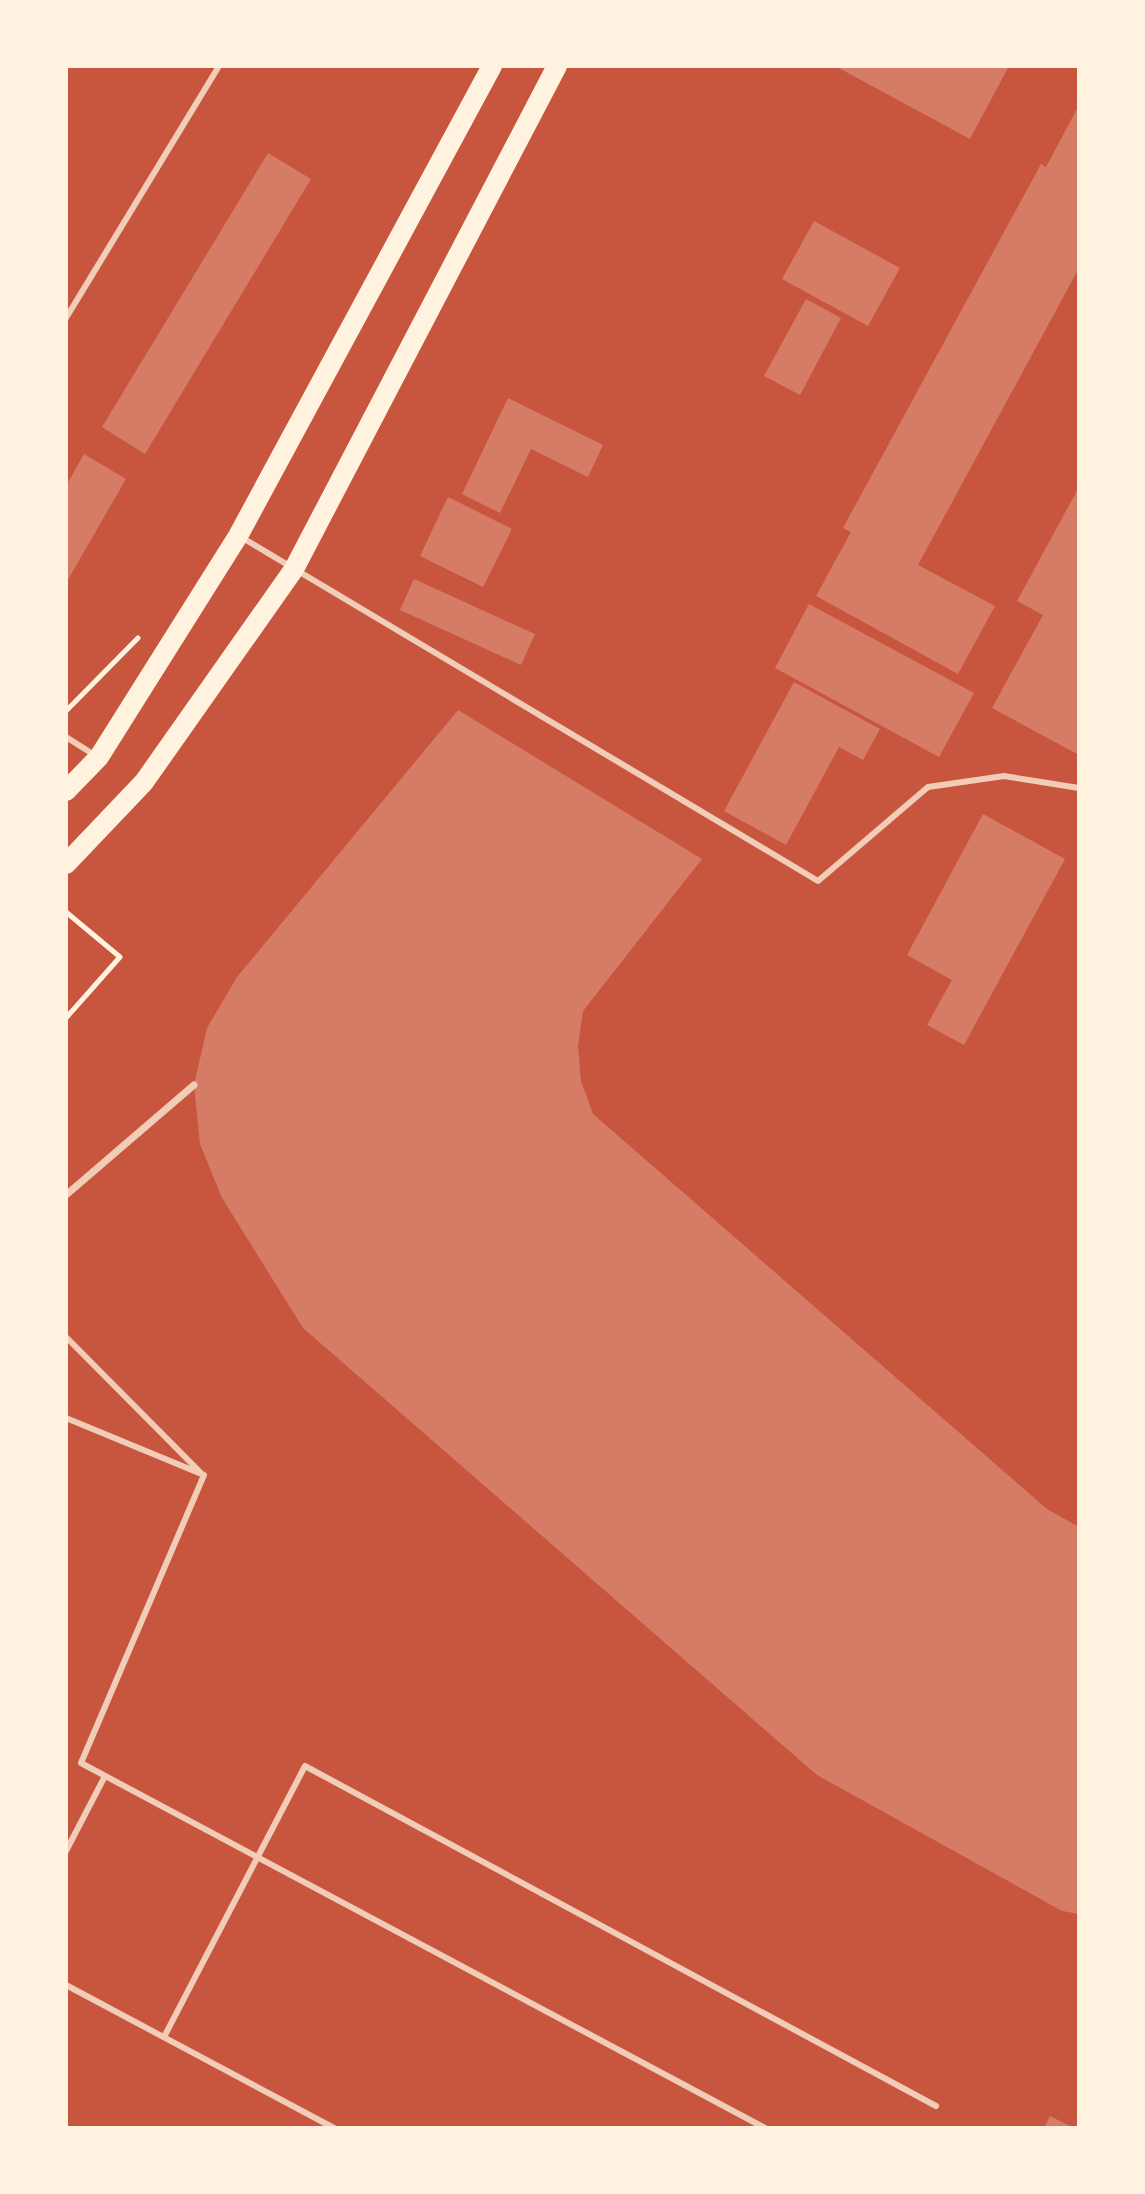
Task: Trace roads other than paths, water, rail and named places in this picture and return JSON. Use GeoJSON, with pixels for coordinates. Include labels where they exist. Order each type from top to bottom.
{"type":"FeatureCollection","features":[{"type":"Feature","properties":{"kind":"main road"},"geometry":{"type":"LineString","coordinates":[[66,791],[99,757],[238,536],[492,66]]}},
{"type":"Feature","properties":{"kind":"main road"},"geometry":{"type":"LineString","coordinates":[[66,864],[144,782],[294,569],[557,66]]}},
{"type":"Feature","properties":{"kind":"street"},"geometry":{"type":"LineString","coordinates":[[66,1195],[194,1085]]}},
{"type":"Feature","properties":{"kind":"lane"},"geometry":{"type":"LineString","coordinates":[[66,318],[219,66]]}},
{"type":"Feature","properties":{"kind":"lane"},"geometry":{"type":"LineString","coordinates":[[238,536],[818,881],[928,787],[1004,776],[1079,788]]}},
{"type":"Feature","properties":{"kind":"lane"},"geometry":{"type":"LineString","coordinates":[[66,737],[99,757]]}},
{"type":"Feature","properties":{"kind":"lane"},"geometry":{"type":"LineString","coordinates":[[66,1337],[204,1475]]}},
{"type":"Feature","properties":{"kind":"lane"},"geometry":{"type":"LineString","coordinates":[[66,1418],[204,1475]]}},
{"type":"Feature","properties":{"kind":"lane"},"geometry":{"type":"LineString","coordinates":[[204,1475],[81,1763],[765,2128]]}},
{"type":"Feature","properties":{"kind":"lane"},"geometry":{"type":"LineString","coordinates":[[164,2037],[305,1766],[936,2106]]}},
{"type":"Feature","properties":{"kind":"lane"},"geometry":{"type":"LineString","coordinates":[[66,1851],[105,1776]]}},
{"type":"Feature","properties":{"kind":"lane"},"geometry":{"type":"LineString","coordinates":[[66,1985],[334,2128]]}}]}
